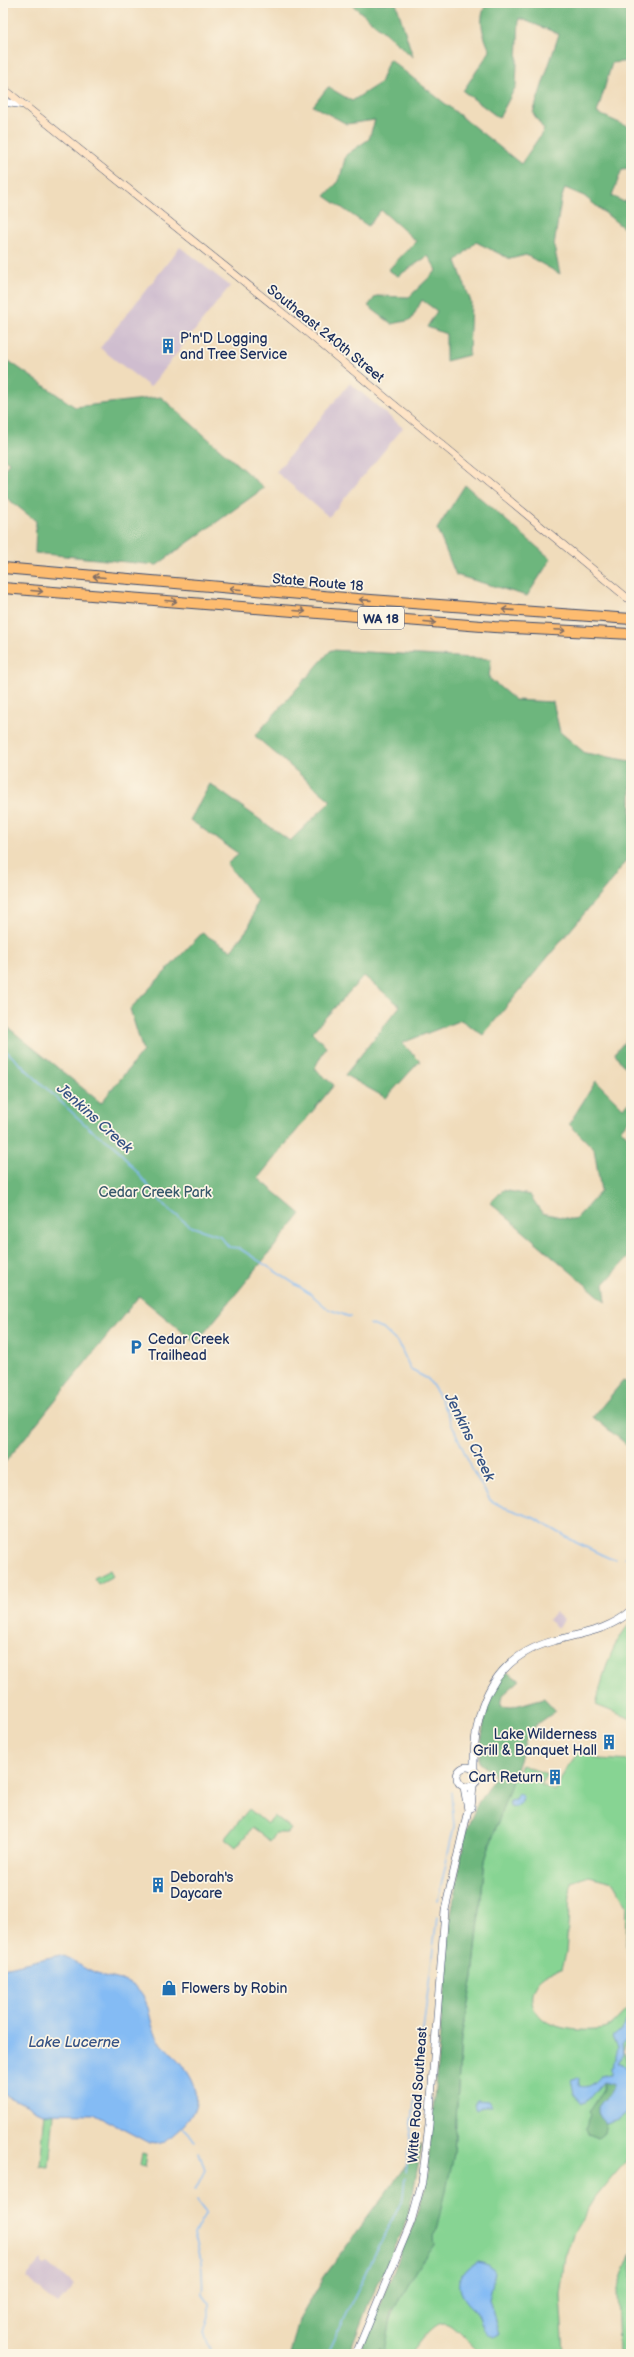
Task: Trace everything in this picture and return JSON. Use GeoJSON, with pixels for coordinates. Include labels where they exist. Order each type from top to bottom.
{"type":"FeatureCollection","features":[{"type":"Feature","properties":{"kind":"highway","name":"State Route 18"},"geometry":{"type":"LineString","coordinates":[[3,568],[350,598],[631,619]]}},
{"type":"Feature","properties":{"kind":"highway","name":"WA 18"},"geometry":{"type":"LineString","coordinates":[[3,588],[494,627],[631,634]]}},
{"type":"Feature","properties":{"kind":"main road","name":"Southeast 240th Street"},"geometry":{"type":"LineString","coordinates":[[3,88],[304,330],[631,601]]}},
{"type":"Feature","properties":{"kind":"street"},"geometry":{"type":"LineString","coordinates":[[3,102],[24,105]]}},
{"type":"Feature","properties":{"kind":"street","name":"Witte Road Southeast"},"geometry":{"type":"LineString","coordinates":[[463,1828],[471,1809],[473,1786],[478,1778],[474,1769],[479,1717],[484,1699],[496,1678],[510,1662],[521,1654],[542,1644],[606,1627],[631,1611]]}},
{"type":"Feature","properties":{"kind":"street","name":"Witte Road Southeast"},"geometry":{"type":"LineString","coordinates":[[356,2354],[411,2222],[422,2182],[429,2125],[445,1910],[468,1810],[464,1787],[460,1784],[457,1776],[461,1768],[467,1766],[475,1751]]}},
{"type":"Feature","properties":{"kind":"street"},"geometry":{"type":"LineString","coordinates":[[467,1766],[474,1769]]}},
{"type":"Feature","properties":{"kind":"street"},"geometry":{"type":"LineString","coordinates":[[464,1787],[473,1786]]}},
{"type":"Feature","properties":{"kind":"shaded area"},"geometry":{"type":"Polygon","coordinates":[[[180,247],[230,286],[150,387],[100,348],[180,247]]]}},
{"type":"Feature","properties":{"kind":"shaded area"},"geometry":{"type":"Polygon","coordinates":[[[350,383],[403,428],[329,517],[276,472],[350,383]]]}},
{"type":"Feature","properties":{"kind":"shaded area"},"geometry":{"type":"Polygon","coordinates":[[[555,1612],[564,1620],[558,1628],[548,1620],[555,1612]]]}},
{"type":"Feature","properties":{"kind":"shaded area"},"geometry":{"type":"Polygon","coordinates":[[[42,2259],[42,2264],[44,2265],[47,2263],[74,2285],[58,2304],[26,2278],[42,2259]]]}},
{"type":"Feature","properties":{"kind":"green space"},"geometry":{"type":"Polygon","coordinates":[[[350,3],[396,3],[413,57],[350,3]]]}},
{"type":"Feature","properties":{"kind":"green space"},"geometry":{"type":"Polygon","coordinates":[[[487,3],[631,3],[631,61],[612,63],[597,113],[631,128],[631,168],[622,169],[612,196],[624,202],[631,198],[631,234],[584,196],[565,188],[561,200],[554,246],[560,274],[526,255],[510,259],[476,242],[456,261],[471,302],[469,355],[446,361],[446,334],[427,327],[437,311],[422,300],[411,320],[392,324],[368,306],[376,296],[409,297],[437,270],[428,256],[398,276],[388,270],[416,241],[381,210],[368,226],[325,196],[339,181],[346,155],[369,139],[375,120],[347,124],[313,106],[328,87],[352,101],[380,83],[389,59],[521,164],[544,130],[533,113],[559,34],[519,18],[516,86],[499,118],[463,91],[490,51],[482,27],[482,15],[487,3]]]}},
{"type":"Feature","properties":{"kind":"green space"},"geometry":{"type":"Polygon","coordinates":[[[3,357],[75,407],[161,397],[264,488],[157,565],[35,553],[36,521],[3,495],[3,472],[9,462],[3,458],[3,357]]]}},
{"type":"Feature","properties":{"kind":"green space"},"geometry":{"type":"Polygon","coordinates":[[[465,485],[551,559],[527,596],[456,575],[437,529],[465,485]]]}},
{"type":"Feature","properties":{"kind":"green space","name":"Cedar Creek Park"},"geometry":{"type":"Polygon","coordinates":[[[331,650],[491,659],[489,678],[515,700],[553,702],[560,732],[585,753],[631,761],[631,854],[608,885],[483,1035],[461,1020],[402,1043],[420,1061],[386,1098],[345,1075],[400,1006],[364,976],[312,1032],[326,1047],[314,1069],[334,1085],[258,1178],[301,1214],[196,1343],[139,1296],[3,1465],[3,1027],[5,1025],[101,1103],[143,1051],[130,1009],[202,933],[231,950],[249,927],[257,901],[227,864],[239,854],[190,820],[210,784],[290,841],[331,801],[255,736],[331,650]]]}},
{"type":"Feature","properties":{"kind":"green space"},"geometry":{"type":"Polygon","coordinates":[[[631,1034],[631,1071],[621,1063],[615,1053],[631,1034]]]}},
{"type":"Feature","properties":{"kind":"green space"},"geometry":{"type":"Polygon","coordinates":[[[596,1081],[623,1108],[631,1101],[631,1117],[621,1129],[631,1140],[631,1254],[604,1284],[606,1302],[490,1203],[503,1190],[530,1195],[542,1213],[575,1220],[601,1191],[594,1149],[569,1124],[596,1081]]]}},
{"type":"Feature","properties":{"kind":"green space"},"geometry":{"type":"Polygon","coordinates":[[[623,1381],[631,1384],[631,1448],[593,1417],[623,1381]]]}},
{"type":"Feature","properties":{"kind":"green space"},"geometry":{"type":"Polygon","coordinates":[[[110,1570],[113,1576],[98,1584],[94,1578],[110,1570]]]}},
{"type":"Feature","properties":{"kind":"green space"},"geometry":{"type":"Polygon","coordinates":[[[631,1622],[631,1719],[596,1705],[612,1651],[617,1641],[631,1622]]]}},
{"type":"Feature","properties":{"kind":"green space"},"geometry":{"type":"Polygon","coordinates":[[[502,1670],[520,1680],[503,1695],[501,1706],[512,1707],[544,1698],[556,1711],[536,1725],[526,1740],[485,1860],[473,1978],[461,2037],[454,2154],[438,2227],[433,2235],[434,2245],[419,2265],[391,2313],[384,2353],[381,2354],[380,2348],[378,2354],[359,2354],[418,2213],[426,2185],[451,1915],[466,1830],[478,1803],[494,1778],[493,1773],[480,1763],[479,1757],[487,1702],[502,1670]]]}},
{"type":"Feature","properties":{"kind":"green space"},"geometry":{"type":"Polygon","coordinates":[[[580,1750],[599,1759],[631,1761],[631,1971],[626,1945],[627,1906],[613,1882],[589,1876],[571,1882],[566,1953],[562,1969],[552,1971],[544,1975],[538,1981],[532,1995],[532,2003],[536,2011],[548,2023],[563,2028],[580,2030],[607,2028],[631,2007],[631,2041],[625,2046],[623,2052],[631,2074],[631,2155],[596,2197],[574,2232],[565,2257],[560,2295],[564,2354],[481,2354],[453,2326],[446,2323],[439,2324],[432,2329],[411,2354],[377,2354],[454,2154],[461,2037],[473,1978],[485,1860],[508,1788],[521,1765],[547,1774],[540,1785],[555,1791],[566,1769],[580,1750]]]}},
{"type":"Feature","properties":{"kind":"green space"},"geometry":{"type":"Polygon","coordinates":[[[249,1809],[267,1824],[274,1816],[291,1829],[288,1833],[275,1833],[270,1841],[252,1828],[236,1847],[225,1838],[249,1809]]]}},
{"type":"Feature","properties":{"kind":"green space"},"geometry":{"type":"Polygon","coordinates":[[[603,2082],[614,2085],[598,2113],[606,2123],[604,2133],[598,2138],[587,2134],[585,2128],[591,2115],[589,2111],[603,2089],[603,2082]]]}},
{"type":"Feature","properties":{"kind":"green space"},"geometry":{"type":"Polygon","coordinates":[[[45,2113],[54,2114],[49,2167],[40,2166],[45,2113]]]}},
{"type":"Feature","properties":{"kind":"green space"},"geometry":{"type":"Polygon","coordinates":[[[422,2143],[413,2193],[403,2230],[368,2305],[349,2354],[290,2354],[299,2320],[324,2277],[422,2143]]]}},
{"type":"Feature","properties":{"kind":"green space"},"geometry":{"type":"Polygon","coordinates":[[[142,2153],[147,2154],[145,2167],[140,2166],[142,2153]]]}},
{"type":"Feature","properties":{"kind":"green space"},"geometry":{"type":"Polygon","coordinates":[[[631,2253],[631,2354],[619,2354],[617,2290],[631,2253]]]}},
{"type":"Feature","properties":{"kind":"water"},"geometry":{"type":"Polygon","coordinates":[[[518,1793],[523,1797],[521,1803],[515,1807],[510,1806],[509,1800],[515,1799],[518,1793]]]}},
{"type":"Feature","properties":{"kind":"water","name":"Lake Lucerne"},"geometry":{"type":"Polygon","coordinates":[[[60,1955],[69,1958],[92,1972],[127,1982],[137,1989],[148,2007],[152,2025],[160,2041],[187,2070],[196,2089],[195,2107],[191,2116],[184,2124],[163,2142],[157,2144],[149,2143],[94,2114],[43,2113],[3,2094],[3,1968],[60,1955]]]}},
{"type":"Feature","properties":{"kind":"water"},"geometry":{"type":"Polygon","coordinates":[[[631,2016],[631,2036],[622,2044],[623,2054],[618,2063],[621,2063],[631,2074],[631,2109],[619,2119],[606,2123],[600,2117],[598,2111],[601,2103],[612,2090],[613,2085],[603,2082],[586,2102],[582,2103],[574,2094],[571,2080],[578,2077],[580,2078],[579,2086],[586,2087],[594,2083],[601,2076],[611,2075],[611,2067],[613,2066],[618,2048],[613,2037],[624,2027],[626,2021],[629,2022],[631,2016]]]}},
{"type":"Feature","properties":{"kind":"water"},"geometry":{"type":"Polygon","coordinates":[[[477,2100],[488,2101],[491,2106],[481,2106],[476,2109],[474,2104],[477,2100]]]}},
{"type":"Feature","properties":{"kind":"water"},"geometry":{"type":"Polygon","coordinates":[[[477,2262],[488,2265],[495,2273],[489,2299],[499,2335],[494,2338],[487,2334],[478,2314],[467,2302],[461,2290],[460,2279],[462,2274],[471,2265],[477,2262]]]}},
{"type":"Feature","properties":{"kind":"waterway","name":"Jenkins Creek"},"geometry":{"type":"LineString","coordinates":[[3,1048],[91,1130],[115,1146],[166,1207],[190,1226],[220,1236],[229,1247],[239,1248],[312,1295],[328,1309],[350,1317]]}},
{"type":"Feature","properties":{"kind":"waterway","name":"Jenkins Creek"},"geometry":{"type":"LineString","coordinates":[[369,1324],[383,1329],[399,1344],[411,1370],[428,1379],[438,1394],[473,1471],[490,1500],[503,1507],[534,1518],[577,1543],[609,1558],[615,1559]]}},
{"type":"Feature","properties":{"kind":"waterway","name":"Jenkins Creek"},"geometry":{"type":"LineString","coordinates":[[625,1558],[631,1556]]}},
{"type":"Feature","properties":{"kind":"waterway"},"geometry":{"type":"LineString","coordinates":[[438,1900],[454,1826],[451,1792]]}},
{"type":"Feature","properties":{"kind":"waterway"},"geometry":{"type":"LineString","coordinates":[[420,2055],[437,1917]]}},
{"type":"Feature","properties":{"kind":"waterway"},"geometry":{"type":"LineString","coordinates":[[416,2090],[419,2061]]}},
{"type":"Feature","properties":{"kind":"waterway"},"geometry":{"type":"LineString","coordinates":[[406,2171],[415,2097]]}},
{"type":"Feature","properties":{"kind":"waterway"},"geometry":{"type":"LineString","coordinates":[[182,2128],[195,2141]]}},
{"type":"Feature","properties":{"kind":"waterway"},"geometry":{"type":"LineString","coordinates":[[195,2190],[205,2170],[199,2151]]}},
{"type":"Feature","properties":{"kind":"waterway"},"geometry":{"type":"LineString","coordinates":[[327,2354],[403,2197],[405,2178]]}},
{"type":"Feature","properties":{"kind":"waterway"},"geometry":{"type":"LineString","coordinates":[[196,2200],[206,2213],[194,2234],[201,2264],[203,2280],[202,2295],[209,2304],[209,2316],[204,2332],[211,2354]]}},
{"type":"Feature","properties":{"kind":"place","name":"P'n'D Logging and Tree Service"},"geometry":{"type":"Point","coordinates":[168,346]}},
{"type":"Feature","properties":{"kind":"place","name":"Cedar Creek Trailhead"},"geometry":{"type":"Point","coordinates":[136,1347]}},
{"type":"Feature","properties":{"kind":"place","name":"Lake Wilderness Grill & Banquet Hall"},"geometry":{"type":"Point","coordinates":[609,1742]}},
{"type":"Feature","properties":{"kind":"place","name":"Cart Return"},"geometry":{"type":"Point","coordinates":[555,1777]}},
{"type":"Feature","properties":{"kind":"place","name":"Deborah's Daycare"},"geometry":{"type":"Point","coordinates":[158,1885]}},
{"type":"Feature","properties":{"kind":"place","name":"Flowers by Robin"},"geometry":{"type":"Point","coordinates":[169,1988]}}]}
